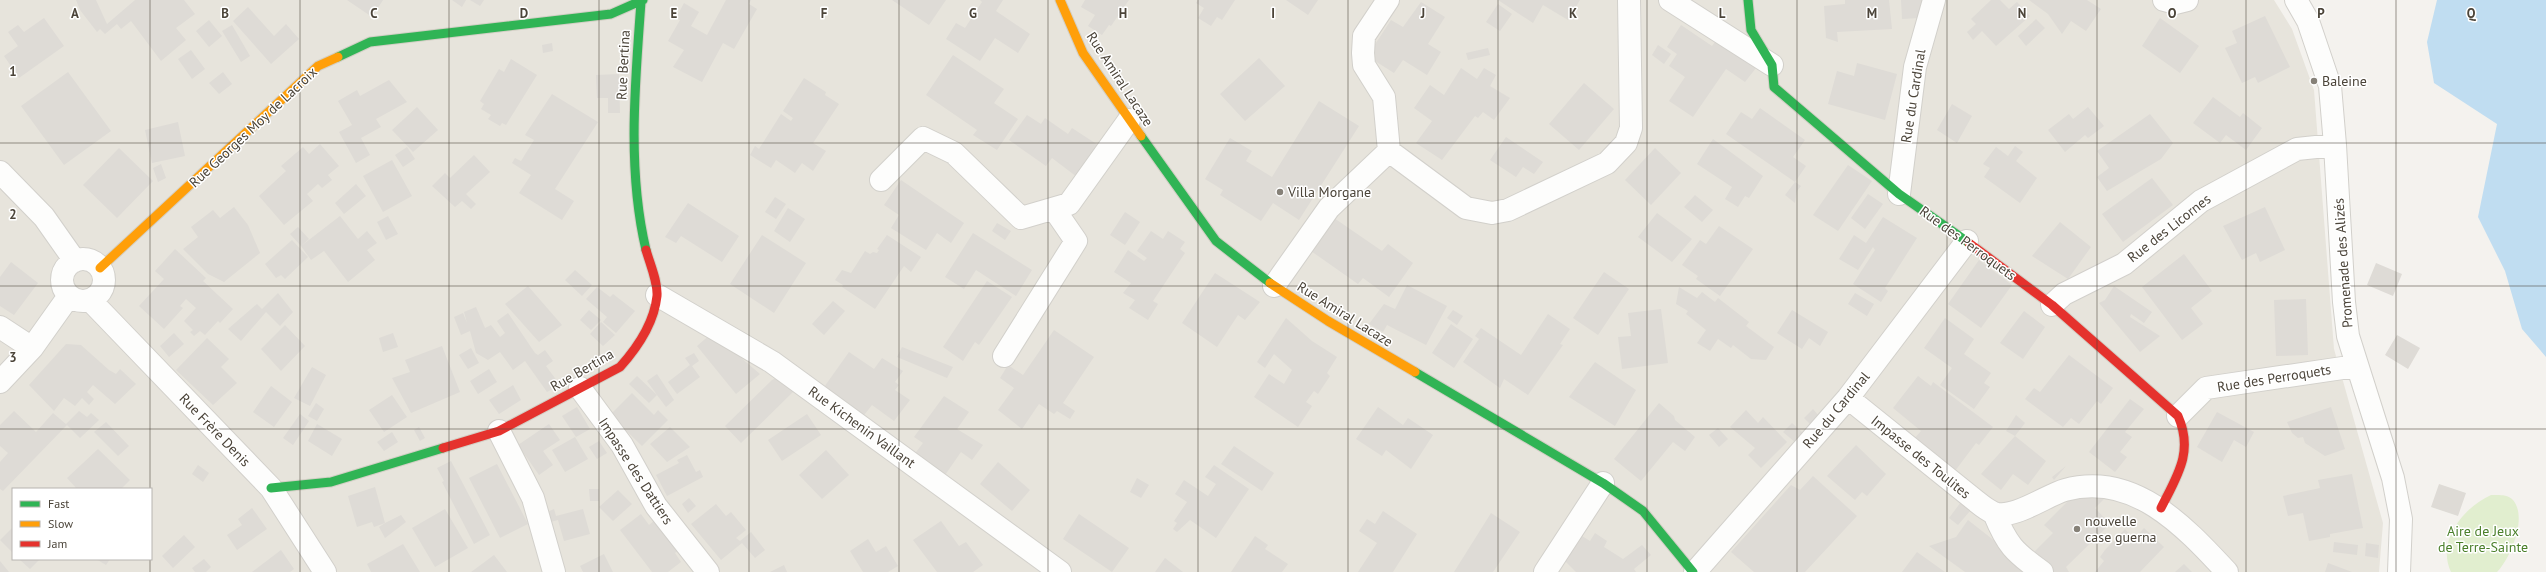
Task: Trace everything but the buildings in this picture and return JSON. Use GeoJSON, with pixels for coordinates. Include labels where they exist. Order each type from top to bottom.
{"type":"FeatureCollection","features":[{"type":"Feature","properties":{"kind":"street","name":"Rue Amiral Lacaze"},"geometry":{"type":"LineString","coordinates":[[1060,0],[1062,9],[1084,53],[1129,120],[1216,241],[1274,286],[1328,321],[1603,483],[1643,511],[1694,572]]}},
{"type":"Feature","properties":{"kind":"street"},"geometry":{"type":"LineString","coordinates":[[1388,0],[1364,36],[1362,52],[1364,65],[1384,97],[1389,151],[1466,208],[1492,213],[1508,210],[1607,163],[1626,143],[1631,128],[1629,0]]}},
{"type":"Feature","properties":{"kind":"street"},"geometry":{"type":"LineString","coordinates":[[1670,0],[1772,65]]}},
{"type":"Feature","properties":{"kind":"street","name":"Rue des Perroquets"},"geometry":{"type":"LineString","coordinates":[[1748,0],[1751,30],[1772,65],[1774,87],[1899,194],[1967,241],[2052,305],[2178,416],[2185,433],[2185,447],[2179,470],[2161,508]]}},
{"type":"Feature","properties":{"kind":"street","name":"Rue du Cardinal"},"geometry":{"type":"LineString","coordinates":[[1899,194],[1915,67],[1934,0]]}},
{"type":"Feature","properties":{"kind":"street"},"geometry":{"type":"LineString","coordinates":[[2164,0],[2175,3],[2187,0]]}},
{"type":"Feature","properties":{"kind":"street","name":"Promenade des Alizés"},"geometry":{"type":"LineString","coordinates":[[2296,0],[2308,21],[2330,86],[2344,302],[2348,336],[2356,366],[2370,398],[2393,478],[2401,519],[2399,572]]}},
{"type":"Feature","properties":{"kind":"street","name":"Rue Georges Moy de Lacroix"},"geometry":{"type":"LineString","coordinates":[[100,268],[318,66],[370,42],[611,14],[642,1]]}},
{"type":"Feature","properties":{"kind":"street","name":"Rue Bertina"},"geometry":{"type":"LineString","coordinates":[[271,488],[331,482],[499,431],[620,367],[635,350],[649,327],[657,295],[641,227],[636,159],[635,78],[642,1]]}},
{"type":"Feature","properties":{"kind":"street"},"geometry":{"type":"LineString","coordinates":[[881,180],[923,138],[954,153],[1022,218],[1069,204],[1129,120]]}},
{"type":"Feature","properties":{"kind":"street","name":"Rue des Licornes"},"geometry":{"type":"LineString","coordinates":[[2052,305],[2064,294],[2124,264],[2201,201],[2297,149],[2335,145]]}},
{"type":"Feature","properties":{"kind":"street"},"geometry":{"type":"LineString","coordinates":[[1274,286],[1329,208],[1389,151]]}},
{"type":"Feature","properties":{"kind":"street"},"geometry":{"type":"LineString","coordinates":[[0,172],[44,217],[75,261]]}},
{"type":"Feature","properties":{"kind":"street"},"geometry":{"type":"LineString","coordinates":[[1004,356],[1076,241],[1054,209]]}},
{"type":"Feature","properties":{"kind":"street","name":"Rue du Cardinal"},"geometry":{"type":"LineString","coordinates":[[1694,572],[1848,398],[1967,241]]}},
{"type":"Feature","properties":{"kind":"street"},"geometry":{"type":"LineString","coordinates":[[89,260],[100,268],[104,280],[103,286],[95,297],[80,298],[65,291],[62,277],[69,264],[75,261],[89,260]]}},
{"type":"Feature","properties":{"kind":"street","name":"Rue Kichenin Vaillant"},"geometry":{"type":"LineString","coordinates":[[657,295],[772,362],[1060,572]]}},
{"type":"Feature","properties":{"kind":"street"},"geometry":{"type":"LineString","coordinates":[[0,382],[80,298]]}},
{"type":"Feature","properties":{"kind":"street","name":"Rue Frère Denis"},"geometry":{"type":"LineString","coordinates":[[80,298],[271,488],[325,572]]}},
{"type":"Feature","properties":{"kind":"street"},"geometry":{"type":"LineString","coordinates":[[0,327],[32,348]]}},
{"type":"Feature","properties":{"kind":"street","name":"Rue des Perroquets"},"geometry":{"type":"LineString","coordinates":[[2178,416],[2206,388],[2356,366]]}},
{"type":"Feature","properties":{"kind":"street","name":"Impasse des Dattiers"},"geometry":{"type":"LineString","coordinates":[[580,388],[622,445],[656,506],[708,572]]}},
{"type":"Feature","properties":{"kind":"street","name":"Impasse des Toulites"},"geometry":{"type":"LineString","coordinates":[[1848,398],[1976,501],[1994,513]]}},
{"type":"Feature","properties":{"kind":"street"},"geometry":{"type":"LineString","coordinates":[[499,431],[534,498],[554,572]]}},
{"type":"Feature","properties":{"kind":"street"},"geometry":{"type":"LineString","coordinates":[[1545,572],[1603,483]]}},
{"type":"Feature","properties":{"kind":"street"},"geometry":{"type":"LineString","coordinates":[[1994,513],[2002,514],[2024,508],[2065,490],[2098,487],[2115,489],[2161,508],[2181,524],[2227,572]]}},
{"type":"Feature","properties":{"kind":"street"},"geometry":{"type":"LineString","coordinates":[[1994,513],[2006,539],[2014,551],[2042,572]]}},
{"type":"Feature","properties":{"kind":"shaded area"},"geometry":{"type":"Polygon","coordinates":[[[0,0],[2274,0],[2292,29],[2314,90],[2334,349],[2383,523],[2379,572],[0,572],[0,0]]]}},
{"type":"Feature","properties":{"kind":"green space","name":"Aire de Jeux de Terre-Sainte"},"geometry":{"type":"Polygon","coordinates":[[[2491,495],[2507,496],[2512,499],[2517,506],[2519,516],[2516,537],[2507,558],[2497,572],[2451,572],[2447,560],[2447,549],[2455,526],[2471,508],[2481,500],[2491,495]]]}},
{"type":"Feature","properties":{"kind":"water"},"geometry":{"type":"Polygon","coordinates":[[[2437,0],[2546,0],[2546,357],[2522,329],[2505,271],[2478,217],[2497,124],[2434,83],[2427,42],[2437,0]]]}},
{"type":"Feature","properties":{"kind":"traffic: fast"},"geometry":{"type":"LineString","coordinates":[[338,57],[370,42],[611,14],[643,0]]}},
{"type":"Feature","properties":{"kind":"traffic: fast"},"geometry":{"type":"LineString","coordinates":[[1748,0],[1751,30],[1772,65],[1774,87],[1899,194],[1969,243]]}},
{"type":"Feature","properties":{"kind":"traffic: fast"},"geometry":{"type":"LineString","coordinates":[[641,2],[635,95],[634,158],[640,220],[646,250]]}},
{"type":"Feature","properties":{"kind":"traffic: fast"},"geometry":{"type":"LineString","coordinates":[[1141,136],[1216,241],[1270,283]]}},
{"type":"Feature","properties":{"kind":"traffic: fast"},"geometry":{"type":"LineString","coordinates":[[1415,372],[1603,483],[1643,511],[1693,572]]}},
{"type":"Feature","properties":{"kind":"traffic: fast"},"geometry":{"type":"LineString","coordinates":[[271,488],[331,482],[443,448]]}},
{"type":"Feature","properties":{"kind":"traffic: slow"},"geometry":{"type":"LineString","coordinates":[[1060,0],[1083,53],[1141,136]]}},
{"type":"Feature","properties":{"kind":"traffic: slow"},"geometry":{"type":"LineString","coordinates":[[100,268],[318,66],[338,57]]}},
{"type":"Feature","properties":{"kind":"traffic: slow"},"geometry":{"type":"LineString","coordinates":[[1270,283],[1328,321],[1415,372]]}},
{"type":"Feature","properties":{"kind":"traffic: jam"},"geometry":{"type":"LineString","coordinates":[[1969,243],[2052,305],[2178,416],[2183,429],[2184,452],[2182,464],[2161,508]]}},
{"type":"Feature","properties":{"kind":"traffic: jam"},"geometry":{"type":"LineString","coordinates":[[443,448],[499,431],[620,367],[639,343],[649,325],[655,306],[657,291],[646,250]]}},
{"type":"Feature","properties":{"kind":"place","name":"Baleine"},"geometry":{"type":"Point","coordinates":[2314,81]}},
{"type":"Feature","properties":{"kind":"place","name":"Villa Morgane"},"geometry":{"type":"Point","coordinates":[1280,192]}},
{"type":"Feature","properties":{"kind":"place","name":"nouvelle case guerna"},"geometry":{"type":"Point","coordinates":[2077,529]}}]}
